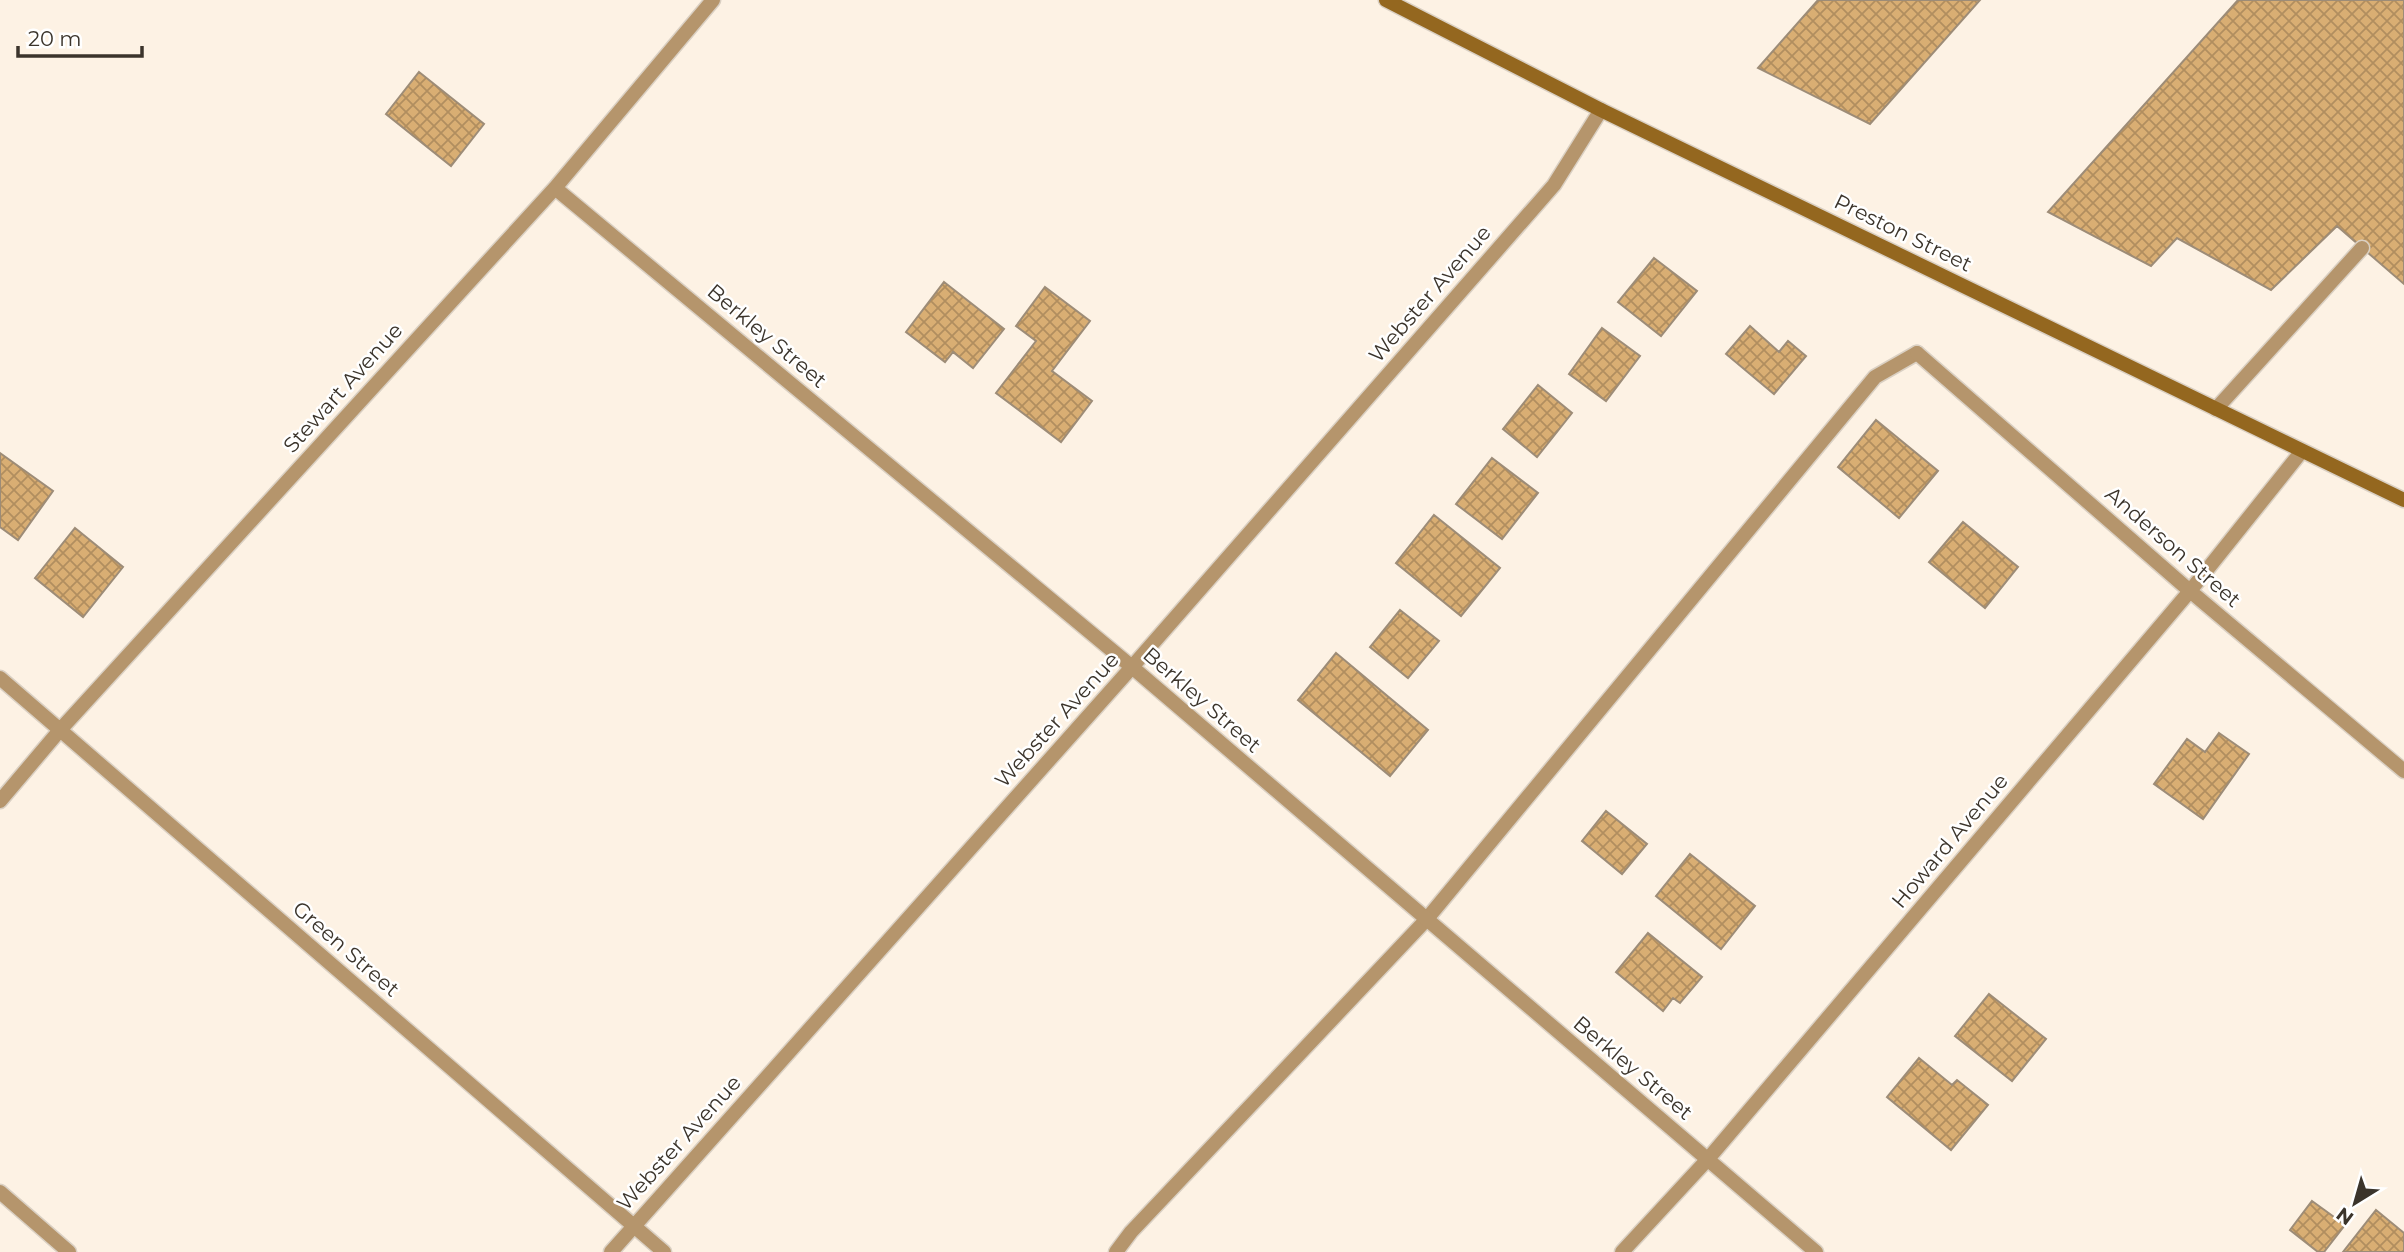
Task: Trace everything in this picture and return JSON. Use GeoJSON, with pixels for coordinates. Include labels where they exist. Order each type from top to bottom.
{"type":"FeatureCollection","features":[{"type":"Feature","properties":{"kind":"street","name":"Stewart Avenue"},"geometry":{"type":"LineString","coordinates":[[0,801],[60,730],[555,188],[713,0]]}},
{"type":"Feature","properties":{"kind":"street","name":"Preston Street"},"geometry":{"type":"LineString","coordinates":[[1386,0],[1601,110],[2404,500]]}},
{"type":"Feature","properties":{"kind":"street","name":"Webster Avenue"},"geometry":{"type":"LineString","coordinates":[[611,1252],[1132,667],[1554,185],[1601,110]]}},
{"type":"Feature","properties":{"kind":"street","name":"Berkley Street"},"geometry":{"type":"LineString","coordinates":[[555,188],[1132,667],[1816,1252]]}},
{"type":"Feature","properties":{"kind":"street"},"geometry":{"type":"LineString","coordinates":[[2216,409],[2362,248]]}},
{"type":"Feature","properties":{"kind":"street","name":"Anderson Street"},"geometry":{"type":"LineString","coordinates":[[1426,920],[1875,377],[1917,353],[2190,591],[2404,771]]}},
{"type":"Feature","properties":{"kind":"street","name":"Howard Avenue"},"geometry":{"type":"LineString","coordinates":[[1622,1252],[1708,1159],[2190,591],[2302,451]]}},
{"type":"Feature","properties":{"kind":"street","name":"Green Street"},"geometry":{"type":"LineString","coordinates":[[0,678],[664,1252]]}},
{"type":"Feature","properties":{"kind":"street"},"geometry":{"type":"LineString","coordinates":[[1116,1252],[1131,1232],[1426,920]]}},
{"type":"Feature","properties":{"kind":"street"},"geometry":{"type":"LineString","coordinates":[[0,1192],[69,1252]]}},
{"type":"Feature","properties":{"kind":"building"},"geometry":{"type":"Polygon","coordinates":[[[1818,0],[1980,0],[1870,124],[1758,68],[1818,0]]]}},
{"type":"Feature","properties":{"kind":"building"},"geometry":{"type":"Polygon","coordinates":[[[2238,0],[2404,0],[2404,284],[2337,226],[2271,290],[2177,238],[2151,266],[2048,212],[2238,0]]]}},
{"type":"Feature","properties":{"kind":"building"},"geometry":{"type":"Polygon","coordinates":[[[419,72],[484,124],[451,166],[386,114],[419,72]]]}},
{"type":"Feature","properties":{"kind":"building"},"geometry":{"type":"Polygon","coordinates":[[[1654,258],[1697,291],[1661,336],[1618,302],[1654,258]]]}},
{"type":"Feature","properties":{"kind":"building"},"geometry":{"type":"Polygon","coordinates":[[[944,282],[1004,329],[973,368],[953,352],[945,362],[906,332],[944,282]]]}},
{"type":"Feature","properties":{"kind":"building"},"geometry":{"type":"Polygon","coordinates":[[[1045,287],[1090,321],[1052,371],[1092,401],[1061,442],[996,393],[1036,341],[1016,326],[1045,287]]]}},
{"type":"Feature","properties":{"kind":"building"},"geometry":{"type":"Polygon","coordinates":[[[1750,326],[1779,352],[1788,341],[1806,356],[1774,394],[1726,354],[1750,326]]]}},
{"type":"Feature","properties":{"kind":"building"},"geometry":{"type":"Polygon","coordinates":[[[1602,328],[1640,356],[1606,401],[1569,374],[1602,328]]]}},
{"type":"Feature","properties":{"kind":"building"},"geometry":{"type":"Polygon","coordinates":[[[1538,385],[1572,413],[1537,457],[1503,429],[1538,385]]]}},
{"type":"Feature","properties":{"kind":"building"},"geometry":{"type":"Polygon","coordinates":[[[1876,420],[1938,471],[1899,518],[1838,467],[1876,420]]]}},
{"type":"Feature","properties":{"kind":"building"},"geometry":{"type":"Polygon","coordinates":[[[0,453],[53,491],[18,540],[0,527],[0,453]]]}},
{"type":"Feature","properties":{"kind":"building"},"geometry":{"type":"Polygon","coordinates":[[[1492,458],[1538,493],[1502,539],[1456,504],[1492,458]]]}},
{"type":"Feature","properties":{"kind":"building"},"geometry":{"type":"Polygon","coordinates":[[[1434,515],[1500,568],[1461,616],[1396,563],[1434,515]]]}},
{"type":"Feature","properties":{"kind":"building"},"geometry":{"type":"Polygon","coordinates":[[[1963,522],[2018,567],[1985,608],[1929,562],[1963,522]]]}},
{"type":"Feature","properties":{"kind":"building"},"geometry":{"type":"Polygon","coordinates":[[[75,528],[123,567],[83,617],[35,578],[75,528]]]}},
{"type":"Feature","properties":{"kind":"building"},"geometry":{"type":"Polygon","coordinates":[[[1400,610],[1439,641],[1408,678],[1370,647],[1400,610]]]}},
{"type":"Feature","properties":{"kind":"building"},"geometry":{"type":"Polygon","coordinates":[[[1336,653],[1428,730],[1390,776],[1298,700],[1336,653]]]}},
{"type":"Feature","properties":{"kind":"building"},"geometry":{"type":"Polygon","coordinates":[[[2219,733],[2249,754],[2203,819],[2154,784],[2187,739],[2205,752],[2219,733]]]}},
{"type":"Feature","properties":{"kind":"building"},"geometry":{"type":"Polygon","coordinates":[[[1606,811],[1647,844],[1622,874],[1582,841],[1606,811]]]}},
{"type":"Feature","properties":{"kind":"building"},"geometry":{"type":"Polygon","coordinates":[[[1690,854],[1755,906],[1721,949],[1656,896],[1690,854]]]}},
{"type":"Feature","properties":{"kind":"building"},"geometry":{"type":"Polygon","coordinates":[[[1648,933],[1702,977],[1680,1003],[1673,998],[1663,1011],[1616,972],[1648,933]]]}},
{"type":"Feature","properties":{"kind":"building"},"geometry":{"type":"Polygon","coordinates":[[[1989,994],[2046,1039],[2012,1081],[1955,1036],[1989,994]]]}},
{"type":"Feature","properties":{"kind":"building"},"geometry":{"type":"Polygon","coordinates":[[[1919,1058],[1952,1085],[1957,1080],[1988,1105],[1951,1150],[1887,1097],[1919,1058]]]}},
{"type":"Feature","properties":{"kind":"building"},"geometry":{"type":"Polygon","coordinates":[[[2312,1201],[2345,1225],[2324,1252],[2318,1252],[2290,1230],[2312,1201]]]}},
{"type":"Feature","properties":{"kind":"building"},"geometry":{"type":"Polygon","coordinates":[[[2376,1210],[2404,1233],[2404,1252],[2343,1252],[2376,1210]]]}}]}
